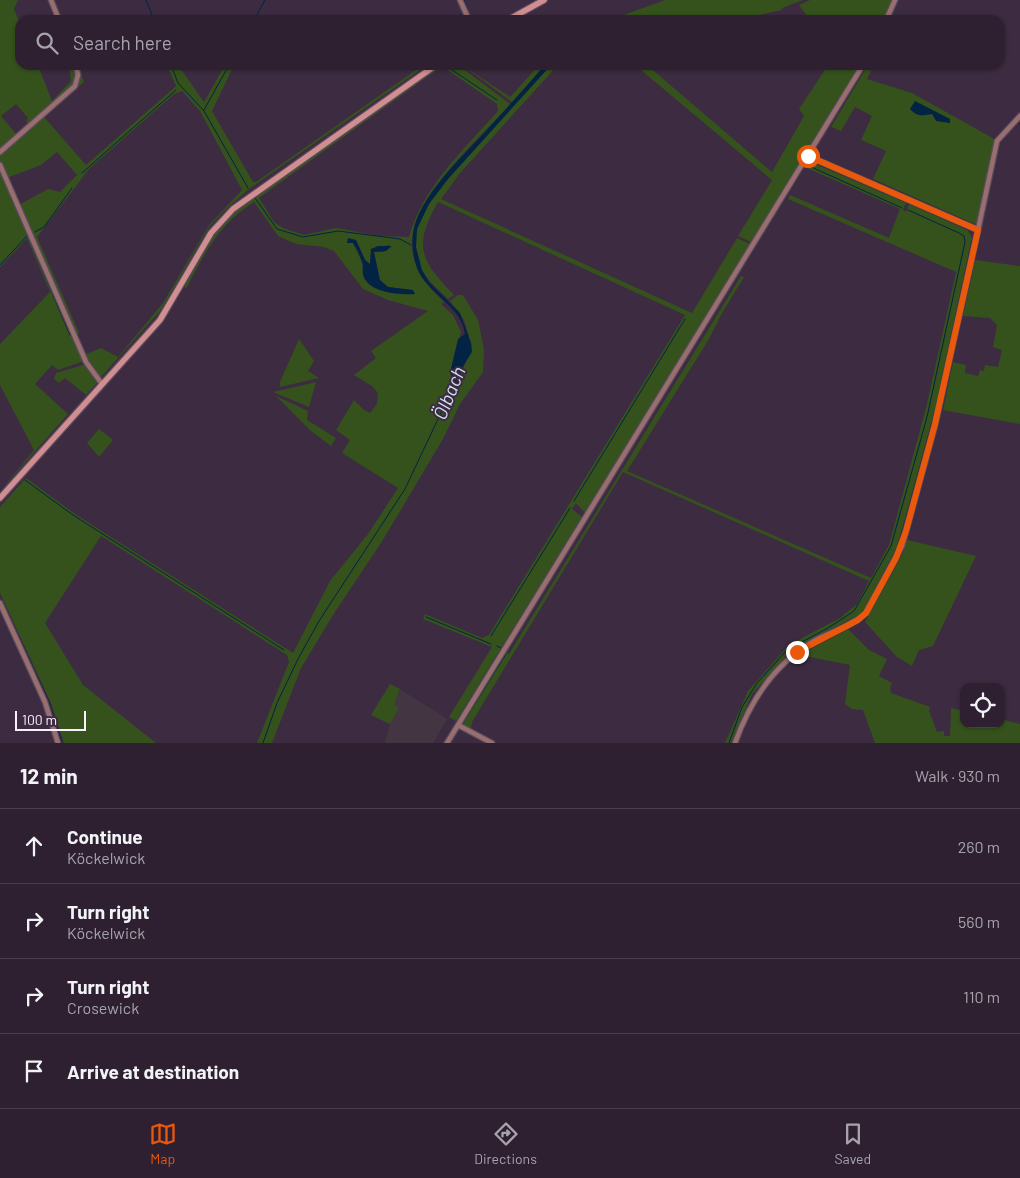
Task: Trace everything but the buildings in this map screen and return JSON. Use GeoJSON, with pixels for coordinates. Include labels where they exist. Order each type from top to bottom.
{"type":"FeatureCollection","features":[{"type":"Feature","properties":{"kind":"main road"},"geometry":{"type":"LineString","coordinates":[[517,15],[544,0]]}},
{"type":"Feature","properties":{"kind":"main road"},"geometry":{"type":"LineString","coordinates":[[0,498],[160,320],[211,233],[234,208],[429,70]]}},
{"type":"Feature","properties":{"kind":"street"},"geometry":{"type":"LineString","coordinates":[[52,0],[57,15]]}},
{"type":"Feature","properties":{"kind":"street"},"geometry":{"type":"LineString","coordinates":[[460,0],[467,15]]}},
{"type":"Feature","properties":{"kind":"street"},"geometry":{"type":"LineString","coordinates":[[888,15],[895,0]]}},
{"type":"Feature","properties":{"kind":"street"},"geometry":{"type":"LineString","coordinates":[[0,152],[75,86],[78,75],[77,70]]}},
{"type":"Feature","properties":{"kind":"street"},"geometry":{"type":"LineString","coordinates":[[447,743],[860,70]]}},
{"type":"Feature","properties":{"kind":"street"},"geometry":{"type":"LineString","coordinates":[[735,743],[753,700],[791,657],[816,640],[858,620],[866,613],[904,538],[935,424],[997,141],[1020,116]]}},
{"type":"Feature","properties":{"kind":"street"},"geometry":{"type":"LineString","coordinates":[[808,156],[978,230]]}},
{"type":"Feature","properties":{"kind":"street"},"geometry":{"type":"LineString","coordinates":[[0,165],[86,362],[102,384]]}},
{"type":"Feature","properties":{"kind":"street"},"geometry":{"type":"LineString","coordinates":[[0,603],[45,702],[58,743]]}},
{"type":"Feature","properties":{"kind":"street"},"geometry":{"type":"LineString","coordinates":[[458,725],[492,743]]}},
{"type":"Feature","properties":{"kind":"shaded area"},"geometry":{"type":"Polygon","coordinates":[[[400,689],[447,719],[433,743],[385,743],[391,720],[398,707],[394,705],[400,689]]]}},
{"type":"Feature","properties":{"kind":"green space"},"geometry":{"type":"Polygon","coordinates":[[[0,0],[18,0],[14,9],[17,15],[15,15],[15,70],[40,70],[52,101],[71,81],[70,70],[74,70],[76,75],[74,85],[29,125],[26,121],[28,118],[16,104],[1,116],[16,134],[0,148],[0,0]]]}},
{"type":"Feature","properties":{"kind":"green space"},"geometry":{"type":"Polygon","coordinates":[[[665,0],[803,0],[782,8],[782,10],[759,15],[624,15],[665,0]]]}},
{"type":"Feature","properties":{"kind":"green space"},"geometry":{"type":"Polygon","coordinates":[[[810,0],[892,0],[885,15],[806,15],[799,5],[810,0]]]}},
{"type":"Feature","properties":{"kind":"green space"},"geometry":{"type":"Polygon","coordinates":[[[77,70],[79,70],[84,82],[44,117],[86,165],[176,86],[169,70],[182,70],[204,102],[222,70],[232,70],[212,111],[253,182],[256,182],[416,70],[420,70],[249,189],[227,208],[209,227],[161,310],[101,377],[95,374],[84,355],[101,348],[118,357],[163,303],[209,225],[242,190],[200,111],[182,91],[174,94],[89,169],[37,237],[79,333],[76,335],[84,361],[58,370],[52,365],[35,384],[68,414],[0,491],[34,450],[0,385],[0,344],[50,292],[27,238],[0,267],[0,169],[19,205],[48,189],[60,192],[77,175],[57,152],[41,165],[7,178],[0,163],[0,155],[75,88],[77,70]]]}},
{"type":"Feature","properties":{"kind":"green space"},"geometry":{"type":"Polygon","coordinates":[[[432,70],[436,70],[259,198],[274,222],[283,228],[304,235],[336,228],[379,236],[409,237],[415,219],[434,185],[498,111],[497,104],[448,70],[465,70],[510,104],[465,152],[434,189],[422,209],[414,228],[412,247],[415,263],[422,278],[444,302],[441,304],[453,315],[461,332],[450,373],[457,384],[472,347],[464,320],[450,301],[458,295],[463,295],[478,320],[484,349],[483,372],[460,404],[443,439],[381,543],[335,612],[301,668],[272,743],[257,743],[289,662],[287,655],[101,536],[45,623],[83,685],[156,743],[64,743],[51,703],[0,593],[0,507],[26,478],[75,514],[293,653],[330,581],[368,534],[398,488],[342,453],[350,440],[336,430],[354,400],[370,413],[377,404],[378,393],[372,386],[354,375],[376,358],[371,351],[428,311],[388,300],[363,289],[334,251],[324,247],[296,244],[278,236],[254,202],[231,220],[222,230],[206,252],[186,289],[184,286],[210,239],[232,213],[432,70]],[[356,240],[353,243],[362,262],[364,279],[390,292],[413,290],[388,287],[379,280],[374,252],[383,252],[392,247],[389,245],[371,249],[370,265],[365,260],[356,240]]]}},
{"type":"Feature","properties":{"kind":"green space"},"geometry":{"type":"Polygon","coordinates":[[[469,70],[510,97],[534,70],[541,70],[512,102],[469,70]]]}},
{"type":"Feature","properties":{"kind":"green space"},"geometry":{"type":"Polygon","coordinates":[[[546,70],[553,70],[460,173],[441,199],[692,313],[737,238],[750,244],[585,513],[576,503],[572,509],[582,517],[456,721],[449,717],[492,647],[423,619],[425,614],[482,638],[489,635],[685,315],[438,202],[425,230],[424,252],[427,262],[454,295],[448,299],[422,270],[417,257],[416,236],[419,223],[430,202],[479,143],[546,70]]]}},
{"type":"Feature","properties":{"kind":"green space"},"geometry":{"type":"Polygon","coordinates":[[[641,70],[653,70],[772,172],[804,116],[799,109],[825,70],[857,70],[751,242],[738,236],[772,180],[641,70]]]}},
{"type":"Feature","properties":{"kind":"green space"},"geometry":{"type":"Polygon","coordinates":[[[865,70],[872,70],[867,79],[912,93],[996,140],[977,225],[873,179],[886,151],[861,140],[872,116],[855,107],[841,131],[831,127],[865,70]]]}},
{"type":"Feature","properties":{"kind":"green space"},"geometry":{"type":"Polygon","coordinates":[[[811,162],[906,203],[903,210],[906,212],[909,204],[967,230],[972,237],[935,409],[897,547],[862,613],[792,650],[752,694],[731,743],[725,743],[748,691],[789,645],[840,618],[857,604],[869,581],[623,472],[472,722],[471,729],[461,724],[504,652],[509,654],[741,276],[744,277],[709,339],[627,471],[871,578],[889,545],[927,404],[956,272],[788,199],[790,195],[889,238],[900,209],[807,168],[811,162]]]}},
{"type":"Feature","properties":{"kind":"green space"},"geometry":{"type":"Polygon","coordinates":[[[975,260],[1020,266],[1020,424],[943,410],[953,362],[966,365],[965,373],[978,376],[980,370],[984,371],[985,365],[998,367],[1002,350],[993,347],[997,325],[990,318],[963,316],[975,260]]]}},
{"type":"Feature","properties":{"kind":"green space"},"geometry":{"type":"Polygon","coordinates":[[[299,339],[314,361],[308,371],[319,378],[280,387],[280,382],[299,339]]]}},
{"type":"Feature","properties":{"kind":"green space"},"geometry":{"type":"Polygon","coordinates":[[[86,364],[97,383],[86,395],[65,378],[59,383],[54,379],[56,373],[86,364]]]}},
{"type":"Feature","properties":{"kind":"green space"},"geometry":{"type":"Polygon","coordinates":[[[316,382],[309,407],[273,392],[312,383],[316,382]]]}},
{"type":"Feature","properties":{"kind":"green space"},"geometry":{"type":"Polygon","coordinates":[[[276,396],[308,411],[307,420],[336,438],[331,446],[311,431],[276,396]]]}},
{"type":"Feature","properties":{"kind":"green space"},"geometry":{"type":"Polygon","coordinates":[[[99,429],[113,440],[99,457],[87,443],[99,429]]]}},
{"type":"Feature","properties":{"kind":"green space"},"geometry":{"type":"Polygon","coordinates":[[[907,540],[976,556],[933,646],[919,650],[912,666],[897,657],[865,622],[904,551],[907,540]]]}},
{"type":"Feature","properties":{"kind":"green space"},"geometry":{"type":"Polygon","coordinates":[[[848,629],[869,650],[887,659],[879,676],[892,683],[891,693],[930,707],[929,711],[937,732],[944,731],[944,736],[950,736],[951,708],[960,710],[960,728],[1005,728],[1005,720],[1020,724],[1020,743],[875,743],[863,710],[852,709],[845,704],[850,665],[800,655],[848,629]]]}},
{"type":"Feature","properties":{"kind":"green space"},"geometry":{"type":"Polygon","coordinates":[[[390,684],[400,689],[394,705],[399,707],[390,724],[371,715],[390,684]]]}},
{"type":"Feature","properties":{"kind":"water"},"geometry":{"type":"Polygon","coordinates":[[[541,70],[546,70],[448,179],[429,204],[417,229],[416,247],[422,270],[429,282],[460,313],[471,343],[472,352],[463,366],[456,386],[452,384],[453,378],[450,373],[458,339],[465,334],[458,316],[428,285],[417,268],[414,257],[413,235],[420,211],[436,186],[541,70]]]}},
{"type":"Feature","properties":{"kind":"water"},"geometry":{"type":"Polygon","coordinates":[[[915,101],[950,119],[950,123],[936,121],[932,114],[916,114],[910,109],[915,101]]]}},
{"type":"Feature","properties":{"kind":"water"},"geometry":{"type":"Polygon","coordinates":[[[348,238],[356,240],[365,260],[370,264],[371,249],[378,246],[391,246],[386,251],[374,252],[380,280],[388,287],[413,290],[415,294],[386,292],[372,287],[363,276],[363,265],[359,254],[353,243],[347,243],[348,238]]]}},
{"type":"Feature","properties":{"kind":"waterway"},"geometry":{"type":"LineString","coordinates":[[146,0],[152,15]]}},
{"type":"Feature","properties":{"kind":"waterway"},"geometry":{"type":"LineString","coordinates":[[257,15],[265,0]]}},
{"type":"Feature","properties":{"kind":"waterway"},"geometry":{"type":"LineString","coordinates":[[464,0],[468,10]]}},
{"type":"Feature","properties":{"kind":"waterway"},"geometry":{"type":"LineString","coordinates":[[173,70],[178,83],[204,111],[248,188]]}},
{"type":"Feature","properties":{"kind":"waterway"},"geometry":{"type":"LineString","coordinates":[[204,110],[226,70]]}},
{"type":"Feature","properties":{"kind":"waterway"},"geometry":{"type":"LineString","coordinates":[[452,70],[497,100]]}},
{"type":"Feature","properties":{"kind":"waterway"},"geometry":{"type":"LineString","coordinates":[[82,173],[176,90]]}},
{"type":"Feature","properties":{"kind":"waterway"},"geometry":{"type":"LineString","coordinates":[[809,166],[902,208]]}},
{"type":"Feature","properties":{"kind":"waterway"},"geometry":{"type":"LineString","coordinates":[[35,232],[44,227],[72,188]]}},
{"type":"Feature","properties":{"kind":"waterway"},"geometry":{"type":"LineString","coordinates":[[255,198],[277,229],[303,237],[338,231],[400,239],[411,245]]}},
{"type":"Feature","properties":{"kind":"waterway"},"geometry":{"type":"LineString","coordinates":[[729,743],[742,707],[757,683],[787,650],[828,628],[854,611],[891,546],[927,417],[965,242],[964,236],[959,233],[908,210]]}},
{"type":"Feature","properties":{"kind":"waterway"},"geometry":{"type":"LineString","coordinates":[[0,265],[27,236]]}},
{"type":"Feature","properties":{"kind":"waterway"},"geometry":{"type":"LineString","coordinates":[[30,241],[70,335]]}},
{"type":"Feature","properties":{"kind":"waterway"},"geometry":{"type":"LineString","coordinates":[[574,501],[685,319]]}},
{"type":"Feature","properties":{"kind":"waterway","name":"Ölbach"},"geometry":{"type":"LineString","coordinates":[[263,743],[277,703],[298,659],[319,621],[405,489],[454,385]]}},
{"type":"Feature","properties":{"kind":"waterway"},"geometry":{"type":"LineString","coordinates":[[25,480],[73,515],[284,650]]}},
{"type":"Feature","properties":{"kind":"waterway"},"geometry":{"type":"LineString","coordinates":[[491,636],[570,508]]}},
{"type":"Feature","properties":{"kind":"waterway"},"geometry":{"type":"LineString","coordinates":[[7,611],[49,702],[62,743]]}},
{"type":"Feature","properties":{"kind":"waterway"},"geometry":{"type":"LineString","coordinates":[[426,617],[491,644]]}},
{"type":"Feature","properties":{"kind":"waterway"},"geometry":{"type":"LineString","coordinates":[[497,646],[501,648]]}},
{"type":"Feature","properties":{"kind":"waterway"},"geometry":{"type":"LineString","coordinates":[[463,723],[506,654]]}},
{"type":"Feature","properties":{"kind":"route"},"geometry":{"type":"LineString","coordinates":[[797,652],[816,640],[858,620],[866,613],[902,546],[935,424],[978,230],[808,156]]}}]}
